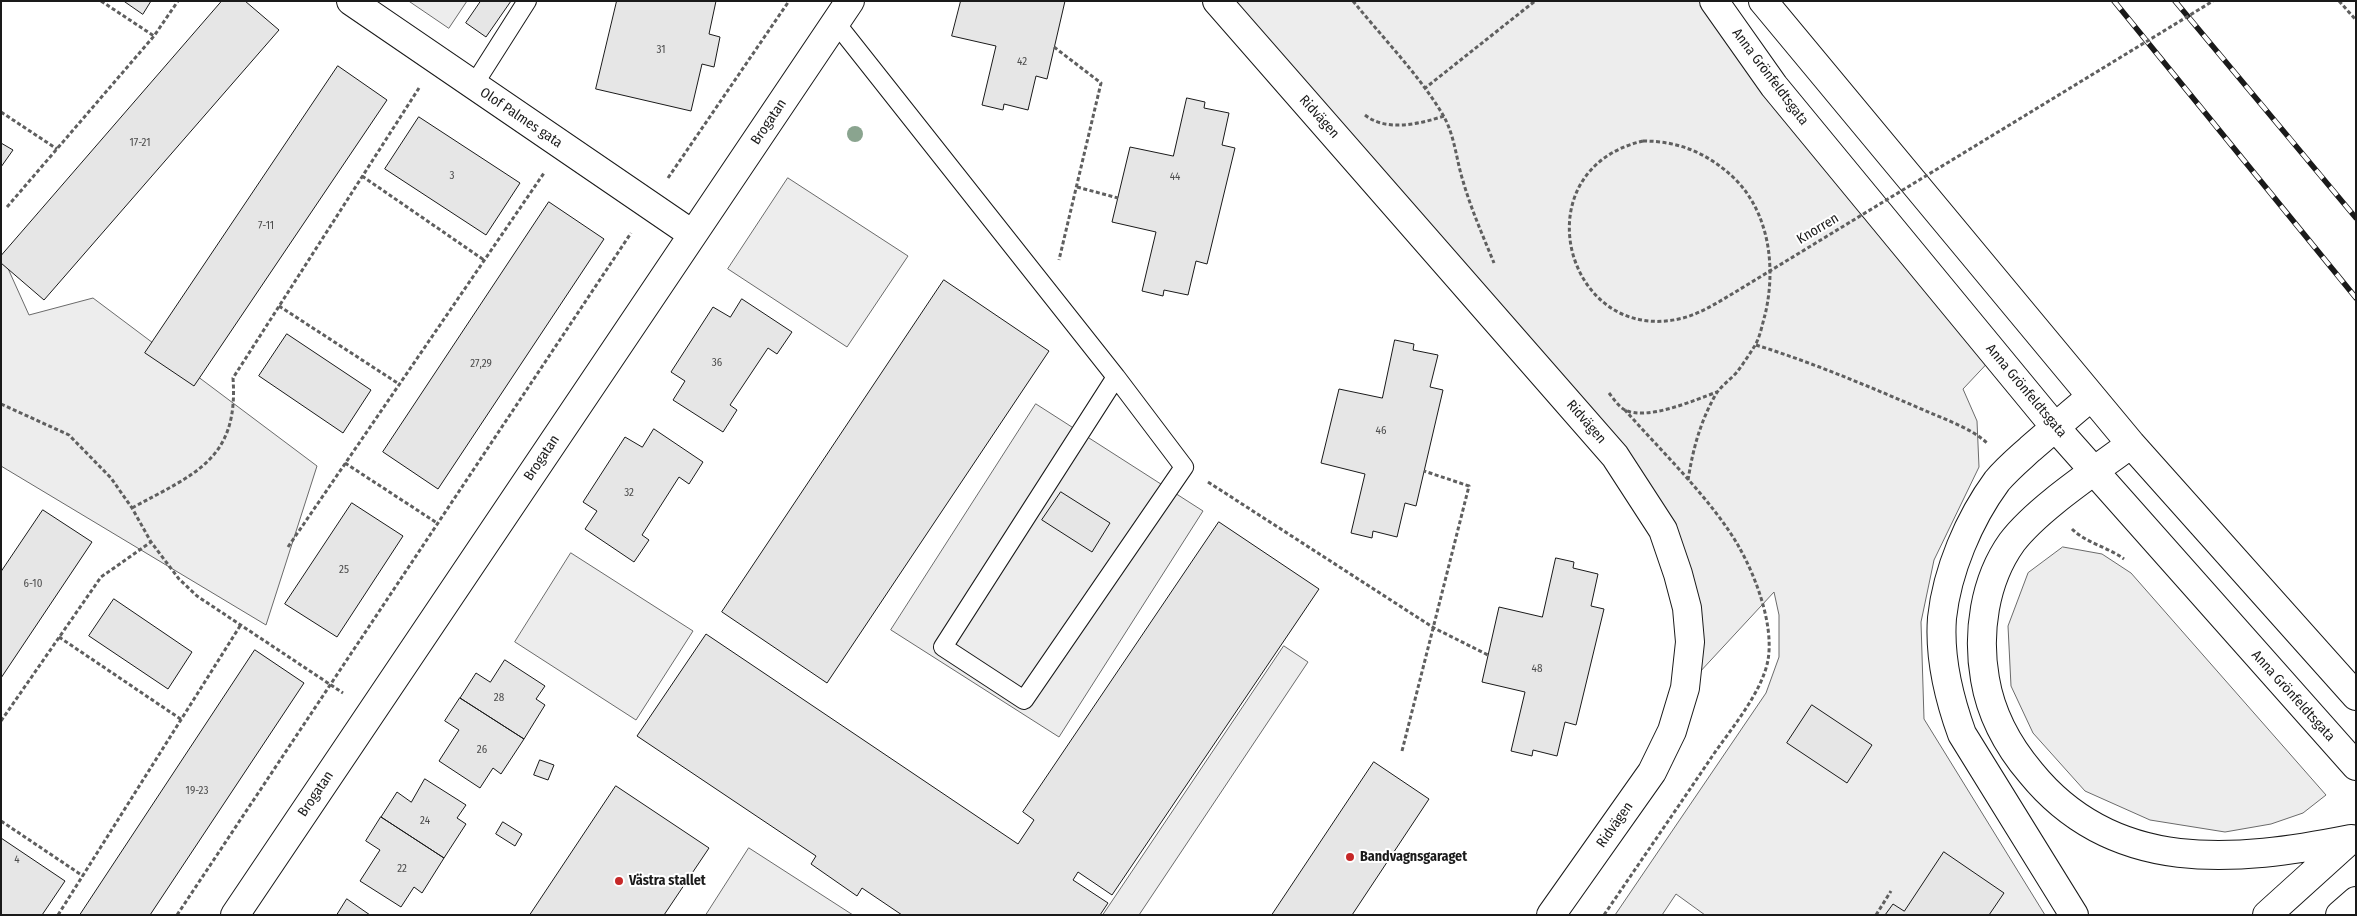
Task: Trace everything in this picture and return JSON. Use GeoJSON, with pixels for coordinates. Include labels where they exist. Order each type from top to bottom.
{"type":"FeatureCollection","features":[{"type":"Feature","properties":{"kind":"main road","name":"Olof Palmes gata"},"geometry":{"type":"LineString","coordinates":[[351,1],[692,234]]}},
{"type":"Feature","properties":{"kind":"main road","name":"Ridvägen"},"geometry":{"type":"LineString","coordinates":[[1217,1],[1615,456],[1662,530],[1687,608],[1690,642],[1685,688],[1672,731],[1652,772],[1551,915]]}},
{"type":"Feature","properties":{"kind":"main road","name":"Anna Grönfeldtsgata"},"geometry":{"type":"LineString","coordinates":[[1714,1],[1774,86],[2055,427],[2356,766]]}},
{"type":"Feature","properties":{"kind":"main road"},"geometry":{"type":"LineString","coordinates":[[1763,1],[2131,444],[2356,696]]}},
{"type":"Feature","properties":{"kind":"main road","name":"Brogatan"},"geometry":{"type":"LineString","coordinates":[[235,915],[843,12]]}},
{"type":"Feature","properties":{"kind":"main road"},"geometry":{"type":"LineString","coordinates":[[2074,915],[1962,734],[1946,681],[1942,618],[1956,559],[1984,501],[1998,480],[2010,467],[2091,397]]}},
{"type":"Feature","properties":{"kind":"main road"},"geometry":{"type":"LineString","coordinates":[[2131,444],[2049,506],[2012,542],[1997,569],[1985,608],[1982,628],[1982,663],[1988,694],[2002,730],[2016,754],[2044,790],[2072,814],[2092,826],[2123,840],[2179,854],[2207,856],[2318,855]]}},
{"type":"Feature","properties":{"kind":"main road"},"geometry":{"type":"LineString","coordinates":[[2267,915],[2318,855],[2353,837]]}},
{"type":"Feature","properties":{"kind":"main road"},"geometry":{"type":"LineString","coordinates":[[2340,915],[2356,900]]}},
{"type":"Feature","properties":{"kind":"lane"},"geometry":{"type":"LineString","coordinates":[[473,86],[528,1]]}},
{"type":"Feature","properties":{"kind":"lane"},"geometry":{"type":"LineString","coordinates":[[843,12],[1051,294],[1116,377],[1184,468],[1024,700],[943,647],[1116,377]]}},
{"type":"Feature","properties":{"kind":"path"},"geometry":{"type":"LineString","coordinates":[[101,1],[154,36]]}},
{"type":"Feature","properties":{"kind":"path"},"geometry":{"type":"LineString","coordinates":[[7,207],[154,36],[178,1]]}},
{"type":"Feature","properties":{"kind":"path"},"geometry":{"type":"LineString","coordinates":[[177,915],[649,205],[789,1]]}},
{"type":"Feature","properties":{"kind":"path"},"geometry":{"type":"LineString","coordinates":[[1353,1],[1444,116],[1455,145],[1462,179],[1471,206],[1498,272]]}},
{"type":"Feature","properties":{"kind":"path"},"geometry":{"type":"LineString","coordinates":[[1424,89],[1535,1]]}},
{"type":"Feature","properties":{"kind":"path","name":"Knorren"},"geometry":{"type":"LineString","coordinates":[[1756,345],[1766,310],[1772,278],[1770,258],[1762,223],[1741,186],[1727,171],[1693,149],[1662,141],[1644,141],[1628,145],[1610,153],[1583,179],[1575,197],[1570,216],[1571,254],[1588,287],[1601,301],[1620,313],[1640,319],[1661,321],[1682,319],[1701,312],[1737,291],[2213,1]]}},
{"type":"Feature","properties":{"kind":"path"},"geometry":{"type":"LineString","coordinates":[[2339,1],[2356,20]]}},
{"type":"Feature","properties":{"kind":"path"},"geometry":{"type":"LineString","coordinates":[[1051,294],[1101,83],[1054,47]]}},
{"type":"Feature","properties":{"kind":"path"},"geometry":{"type":"LineString","coordinates":[[132,508],[178,483],[209,462],[230,427],[234,410],[233,378],[436,60]]}},
{"type":"Feature","properties":{"kind":"path"},"geometry":{"type":"LineString","coordinates":[[1,112],[57,149]]}},
{"type":"Feature","properties":{"kind":"path"},"geometry":{"type":"LineString","coordinates":[[1361,112],[1368,118],[1382,124],[1396,126],[1444,116]]}},
{"type":"Feature","properties":{"kind":"path"},"geometry":{"type":"LineString","coordinates":[[288,547],[562,146]]}},
{"type":"Feature","properties":{"kind":"path"},"geometry":{"type":"LineString","coordinates":[[362,176],[484,260]]}},
{"type":"Feature","properties":{"kind":"path"},"geometry":{"type":"LineString","coordinates":[[1077,187],[1118,198]]}},
{"type":"Feature","properties":{"kind":"path"},"geometry":{"type":"LineString","coordinates":[[279,306],[400,384]]}},
{"type":"Feature","properties":{"kind":"path"},"geometry":{"type":"LineString","coordinates":[[1606,390],[1688,481],[1695,441],[1717,392],[1736,372],[1756,345],[1794,357],[1867,386],[1967,429],[1984,441],[2010,467]]}},
{"type":"Feature","properties":{"kind":"path"},"geometry":{"type":"LineString","coordinates":[[1625,410],[1645,413],[1668,410],[1717,392]]}},
{"type":"Feature","properties":{"kind":"path"},"geometry":{"type":"LineString","coordinates":[[1,404],[69,434],[111,478],[132,508],[151,542],[179,579],[197,596],[331,684],[370,714]]}},
{"type":"Feature","properties":{"kind":"path"},"geometry":{"type":"LineString","coordinates":[[345,464],[438,523]]}},
{"type":"Feature","properties":{"kind":"path"},"geometry":{"type":"LineString","coordinates":[[1184,468],[1434,628],[1488,655]]}},
{"type":"Feature","properties":{"kind":"path"},"geometry":{"type":"LineString","coordinates":[[1402,752],[1469,486],[1424,471]]}},
{"type":"Feature","properties":{"kind":"path"},"geometry":{"type":"LineString","coordinates":[[2049,506],[2080,537],[2109,550],[2129,563]]}},
{"type":"Feature","properties":{"kind":"path"},"geometry":{"type":"LineString","coordinates":[[1,721],[101,577],[151,542]]}},
{"type":"Feature","properties":{"kind":"path"},"geometry":{"type":"LineString","coordinates":[[58,915],[240,626]]}},
{"type":"Feature","properties":{"kind":"path"},"geometry":{"type":"LineString","coordinates":[[59,637],[182,720]]}},
{"type":"Feature","properties":{"kind":"path"},"geometry":{"type":"LineString","coordinates":[[1,821],[83,876]]}},
{"type":"Feature","properties":{"kind":"path"},"geometry":{"type":"LineString","coordinates":[[1876,915],[1891,891]]}},
{"type":"Feature","properties":{"kind":"shaded area"},"geometry":{"type":"Polygon","coordinates":[[[409,1],[467,1],[449,28],[409,1]]]}},
{"type":"Feature","properties":{"kind":"shaded area"},"geometry":{"type":"Polygon","coordinates":[[[1217,1],[1714,1],[1995,355],[1963,389],[1977,421],[1979,467],[1934,560],[1921,622],[1924,719],[2045,915],[1705,915],[1676,894],[1662,915],[1615,915],[1766,693],[1779,657],[1779,615],[1774,592],[1685,688],[1663,530],[1217,1]]]}},
{"type":"Feature","properties":{"kind":"shaded area"},"geometry":{"type":"Polygon","coordinates":[[[788,178],[908,256],[847,347],[728,269],[788,178]]]}},
{"type":"Feature","properties":{"kind":"shaded area"},"geometry":{"type":"Polygon","coordinates":[[[1,253],[29,315],[93,298],[317,466],[266,625],[1,466],[1,253]]]}},
{"type":"Feature","properties":{"kind":"shaded area"},"geometry":{"type":"Polygon","coordinates":[[[1036,404],[1203,511],[1059,737],[891,630],[1036,404]]]}},
{"type":"Feature","properties":{"kind":"shaded area"},"geometry":{"type":"Polygon","coordinates":[[[2063,547],[2102,554],[2131,573],[2326,795],[2303,813],[2271,824],[2225,832],[2150,820],[2085,791],[2033,733],[2011,686],[2008,626],[2028,573],[2063,547]]]}},
{"type":"Feature","properties":{"kind":"shaded area"},"geometry":{"type":"Polygon","coordinates":[[[571,553],[693,631],[636,720],[515,642],[571,553]]]}},
{"type":"Feature","properties":{"kind":"shaded area"},"geometry":{"type":"Polygon","coordinates":[[[1284,646],[1308,662],[1139,915],[1103,915],[1284,646]]]}},
{"type":"Feature","properties":{"kind":"shaded area"},"geometry":{"type":"Polygon","coordinates":[[[749,848],[853,915],[706,915],[749,848]]]}},
{"type":"Feature","properties":{"kind":"building"},"geometry":{"type":"Polygon","coordinates":[[[124,1],[151,1],[143,14],[124,1]]]}},
{"type":"Feature","properties":{"kind":"building"},"geometry":{"type":"Polygon","coordinates":[[[222,1],[245,1],[279,30],[44,300],[1,263],[1,256],[222,1]]]}},
{"type":"Feature","properties":{"kind":"building"},"geometry":{"type":"Polygon","coordinates":[[[481,1],[511,1],[486,37],[466,23],[481,1]]]}},
{"type":"Feature","properties":{"kind":"building"},"geometry":{"type":"Polygon","coordinates":[[[617,1],[716,1],[709,34],[720,37],[714,67],[702,64],[691,111],[596,89],[617,1]]]}},
{"type":"Feature","properties":{"kind":"building"},"geometry":{"type":"Polygon","coordinates":[[[961,1],[1065,1],[1047,79],[1036,76],[1028,110],[1004,104],[1003,110],[982,105],[996,46],[952,36],[961,1]]]}},
{"type":"Feature","properties":{"kind":"building"},"geometry":{"type":"Polygon","coordinates":[[[338,66],[387,100],[194,386],[145,353],[338,66]]]}},
{"type":"Feature","properties":{"kind":"building"},"geometry":{"type":"Polygon","coordinates":[[[1187,98],[1205,102],[1204,108],[1229,113],[1222,145],[1235,148],[1207,264],[1196,261],[1188,295],[1164,290],[1163,296],[1142,291],[1156,232],[1112,222],[1130,147],[1173,156],[1187,98]]]}},
{"type":"Feature","properties":{"kind":"building"},"geometry":{"type":"Polygon","coordinates":[[[419,117],[520,183],[486,235],[385,169],[419,117]]]}},
{"type":"Feature","properties":{"kind":"building"},"geometry":{"type":"Polygon","coordinates":[[[1,143],[13,150],[1,167],[1,143]]]}},
{"type":"Feature","properties":{"kind":"building"},"geometry":{"type":"Polygon","coordinates":[[[549,202],[604,239],[438,489],[383,452],[549,202]]]}},
{"type":"Feature","properties":{"kind":"building"},"geometry":{"type":"Polygon","coordinates":[[[944,280],[1049,351],[827,683],[722,612],[944,280]]]}},
{"type":"Feature","properties":{"kind":"building"},"geometry":{"type":"Polygon","coordinates":[[[742,299],[792,332],[777,354],[768,348],[730,405],[737,410],[723,432],[673,400],[685,381],[671,372],[713,307],[730,317],[742,299]]]}},
{"type":"Feature","properties":{"kind":"building"},"geometry":{"type":"Polygon","coordinates":[[[287,334],[371,390],[343,433],[259,376],[287,334]]]}},
{"type":"Feature","properties":{"kind":"building"},"geometry":{"type":"Polygon","coordinates":[[[1395,340],[1414,344],[1413,350],[1438,355],[1430,387],[1443,390],[1416,506],[1405,503],[1397,537],[1373,531],[1372,538],[1351,533],[1365,474],[1321,463],[1339,389],[1382,398],[1395,340]]]}},
{"type":"Feature","properties":{"kind":"building"},"geometry":{"type":"Polygon","coordinates":[[[654,429],[703,462],[689,484],[679,477],[642,535],[649,540],[634,562],[585,529],[597,511],[583,502],[625,437],[642,447],[654,429]]]}},
{"type":"Feature","properties":{"kind":"building"},"geometry":{"type":"Polygon","coordinates":[[[1061,492],[1110,523],[1092,552],[1042,520],[1061,492]]]}},
{"type":"Feature","properties":{"kind":"building"},"geometry":{"type":"Polygon","coordinates":[[[352,503],[403,536],[337,637],[285,604],[352,503]]]}},
{"type":"Feature","properties":{"kind":"building"},"geometry":{"type":"Polygon","coordinates":[[[43,510],[92,542],[1,678],[1,572],[43,510]]]}},
{"type":"Feature","properties":{"kind":"building"},"geometry":{"type":"Polygon","coordinates":[[[1219,522],[1319,589],[1112,895],[1078,872],[1073,880],[1108,903],[1100,915],[902,915],[862,888],[857,896],[811,864],[816,856],[637,736],[706,634],[1018,844],[1034,820],[1023,812],[1219,522]]]}},
{"type":"Feature","properties":{"kind":"building"},"geometry":{"type":"Polygon","coordinates":[[[1556,558],[1574,562],[1573,568],[1598,574],[1591,606],[1604,609],[1576,725],[1565,722],[1557,756],[1533,750],[1532,756],[1511,751],[1525,692],[1482,682],[1499,607],[1542,617],[1556,558]]]}},
{"type":"Feature","properties":{"kind":"building"},"geometry":{"type":"Polygon","coordinates":[[[114,599],[192,652],[168,689],[89,636],[114,599]]]}},
{"type":"Feature","properties":{"kind":"building"},"geometry":{"type":"Polygon","coordinates":[[[255,650],[304,683],[150,915],[80,915],[255,650]]]}},
{"type":"Feature","properties":{"kind":"building"},"geometry":{"type":"Polygon","coordinates":[[[505,660],[545,686],[536,699],[545,705],[524,739],[460,698],[476,673],[490,682],[505,660]]]}},
{"type":"Feature","properties":{"kind":"building"},"geometry":{"type":"Polygon","coordinates":[[[460,698],[524,739],[501,774],[493,768],[480,788],[439,761],[459,730],[445,721],[460,698]]]}},
{"type":"Feature","properties":{"kind":"building"},"geometry":{"type":"Polygon","coordinates":[[[1812,705],[1872,745],[1847,783],[1787,743],[1812,705]]]}},
{"type":"Feature","properties":{"kind":"building"},"geometry":{"type":"Polygon","coordinates":[[[540,760],[554,765],[548,780],[534,775],[540,760]]]}},
{"type":"Feature","properties":{"kind":"building","name":"Bandvagnsgaraget"},"geometry":{"type":"Polygon","coordinates":[[[1374,762],[1429,799],[1352,915],[1272,915],[1374,762]]]}},
{"type":"Feature","properties":{"kind":"building"},"geometry":{"type":"Polygon","coordinates":[[[425,779],[466,805],[457,818],[466,824],[444,858],[381,817],[397,792],[411,802],[425,779]]]}},
{"type":"Feature","properties":{"kind":"building","name":"Västra stallet"},"geometry":{"type":"Polygon","coordinates":[[[616,786],[709,848],[664,915],[530,915],[616,786]]]}},
{"type":"Feature","properties":{"kind":"building"},"geometry":{"type":"Polygon","coordinates":[[[381,817],[444,858],[422,893],[414,887],[401,907],[360,881],[380,850],[366,841],[381,817]]]}},
{"type":"Feature","properties":{"kind":"building"},"geometry":{"type":"Polygon","coordinates":[[[503,822],[522,834],[515,846],[496,834],[503,822]]]}},
{"type":"Feature","properties":{"kind":"building"},"geometry":{"type":"Polygon","coordinates":[[[1,838],[65,881],[42,915],[1,915],[1,838]]]}},
{"type":"Feature","properties":{"kind":"building"},"geometry":{"type":"Polygon","coordinates":[[[1944,852],[2004,893],[1989,915],[1885,915],[1893,904],[1904,911],[1944,852]]]}},
{"type":"Feature","properties":{"kind":"building"},"geometry":{"type":"Polygon","coordinates":[[[347,899],[370,915],[337,915],[347,899]]]}},
{"type":"Feature","properties":{"kind":"railway"},"geometry":{"type":"LineString","coordinates":[[2114,1],[2356,298]]}},
{"type":"Feature","properties":{"kind":"railway"},"geometry":{"type":"LineString","coordinates":[[2175,1],[2356,218]]}},
{"type":"Feature","properties":{"kind":"place","name":"Bandvagnsgaraget"},"geometry":{"type":"Point","coordinates":[1350,857]}},
{"type":"Feature","properties":{"kind":"place","name":"Västra stallet"},"geometry":{"type":"Point","coordinates":[619,881]}}]}
